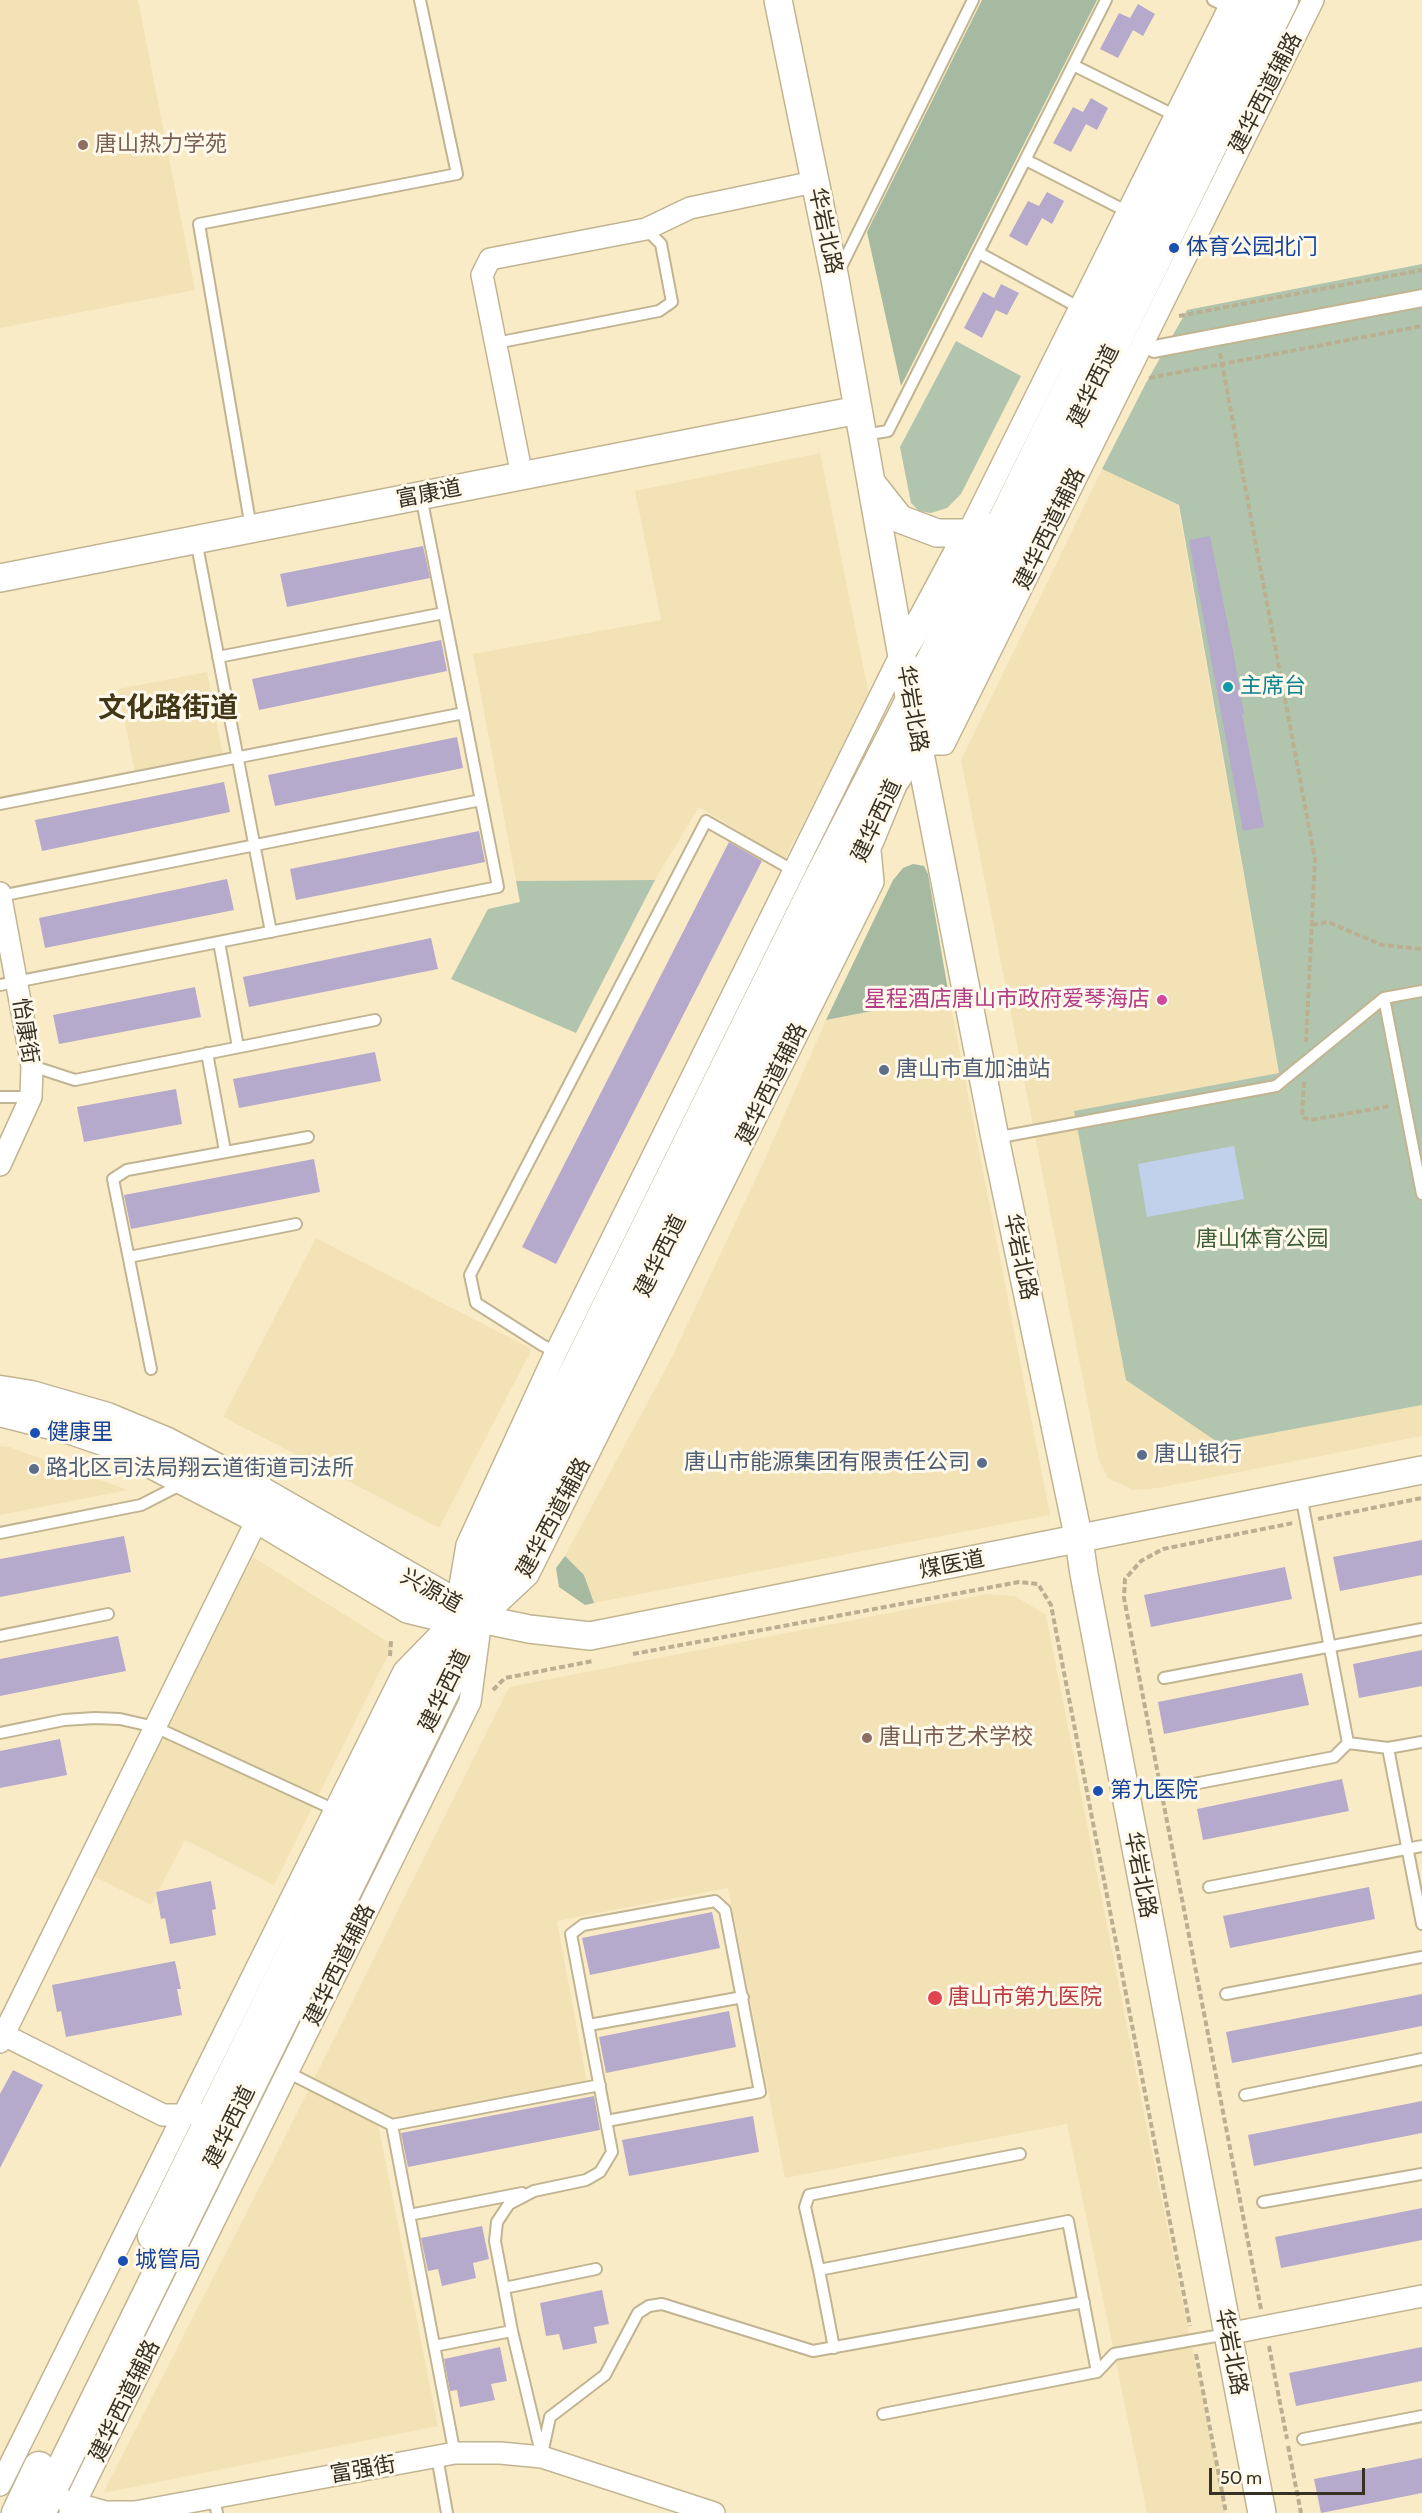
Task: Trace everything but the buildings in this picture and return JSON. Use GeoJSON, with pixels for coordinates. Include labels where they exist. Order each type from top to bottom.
{"type":"FeatureCollection","features":[{"type":"Feature","properties":{"kind":"main road","name":"建华西道"},"geometry":{"type":"LineString","coordinates":[[64,2508],[464,1614],[485,1554],[568,1357],[806,877],[910,702],[1001,525],[1259,0]]}},
{"type":"Feature","properties":{"kind":"main road","name":"建华西道"},"geometry":{"type":"LineString","coordinates":[[17,2513],[426,1681],[464,1614],[869,839],[892,783],[918,744],[1283,0]]}},
{"type":"Feature","properties":{"kind":"main road","name":"兴源道"},"geometry":{"type":"LineString","coordinates":[[0,1391],[31,1396],[107,1418],[165,1442],[259,1491],[420,1585],[464,1614]]}},
{"type":"Feature","properties":{"kind":"main road","name":"兴源道"},"geometry":{"type":"LineString","coordinates":[[0,1411],[71,1429],[115,1444],[258,1518],[409,1608],[464,1614]]}},
{"type":"Feature","properties":{"kind":"street","name":"华岩北路"},"geometry":{"type":"LineString","coordinates":[[778,0],[835,279],[910,702],[995,1138],[1079,1540],[1262,2513]]}},
{"type":"Feature","properties":{"kind":"street","name":"建华西道辅路"},"geometry":{"type":"LineString","coordinates":[[918,744],[944,744],[1313,0]]}},
{"type":"Feature","properties":{"kind":"street"},"geometry":{"type":"LineString","coordinates":[[806,877],[902,652],[968,533],[1176,116],[1225,3]]}},
{"type":"Feature","properties":{"kind":"street"},"geometry":{"type":"LineString","coordinates":[[522,476],[482,275],[490,260],[646,229],[690,208],[814,182]]}},
{"type":"Feature","properties":{"kind":"street"},"geometry":{"type":"LineString","coordinates":[[1154,349],[1422,298]]}},
{"type":"Feature","properties":{"kind":"street","name":"富康道"},"geometry":{"type":"LineString","coordinates":[[0,578],[522,476],[861,423]]}},
{"type":"Feature","properties":{"kind":"street"},"geometry":{"type":"LineString","coordinates":[[873,485],[900,519],[938,533],[968,533],[1001,525]]}},
{"type":"Feature","properties":{"kind":"street","name":"怡康街"},"geometry":{"type":"LineString","coordinates":[[0,895],[8,983],[32,1066],[31,1097],[0,1165]]}},
{"type":"Feature","properties":{"kind":"street","name":"煤医道"},"geometry":{"type":"LineString","coordinates":[[464,1614],[529,1629],[590,1636],[1422,1470]]}},
{"type":"Feature","properties":{"kind":"street"},"geometry":{"type":"LineString","coordinates":[[217,2104],[183,2115],[163,2115],[2,2038],[258,1518]]}},
{"type":"Feature","properties":{"kind":"street"},"geometry":{"type":"LineString","coordinates":[[0,2485],[404,1671],[464,1614]]}},
{"type":"Feature","properties":{"kind":"street","name":"建华西道辅路"},"geometry":{"type":"LineString","coordinates":[[64,2508],[287,2072],[470,1701],[464,1614]]}},
{"type":"Feature","properties":{"kind":"street"},"geometry":{"type":"LineString","coordinates":[[1227,2334],[1422,2296]]}},
{"type":"Feature","properties":{"kind":"street","name":"富强街"},"geometry":{"type":"LineString","coordinates":[[162,2513],[216,2508],[449,2458]]}},
{"type":"Feature","properties":{"kind":"street","name":"富强街"},"geometry":{"type":"LineString","coordinates":[[64,2508],[135,2512],[449,2458],[539,2461],[714,2513]]}},
{"type":"Feature","properties":{"kind":"street","name":"富强街"},"geometry":{"type":"LineString","coordinates":[[539,2461],[688,2513]]}},
{"type":"Feature","properties":{"kind":"lane"},"geometry":{"type":"LineString","coordinates":[[251,528],[198,224],[457,174],[420,0]]}},
{"type":"Feature","properties":{"kind":"lane"},"geometry":{"type":"LineString","coordinates":[[835,279],[973,0]]}},
{"type":"Feature","properties":{"kind":"lane"},"geometry":{"type":"LineString","coordinates":[[861,423],[888,431],[1106,0]]}},
{"type":"Feature","properties":{"kind":"lane"},"geometry":{"type":"LineString","coordinates":[[1073,65],[1176,116]]}},
{"type":"Feature","properties":{"kind":"lane"},"geometry":{"type":"LineString","coordinates":[[1026,160],[1128,212]]}},
{"type":"Feature","properties":{"kind":"lane"},"geometry":{"type":"LineString","coordinates":[[496,343],[659,311],[672,302],[661,244],[646,229]]}},
{"type":"Feature","properties":{"kind":"lane"},"geometry":{"type":"LineString","coordinates":[[979,253],[1080,308]]}},
{"type":"Feature","properties":{"kind":"lane"},"geometry":{"type":"LineString","coordinates":[[8,983],[498,887],[421,495]]}},
{"type":"Feature","properties":{"kind":"lane"},"geometry":{"type":"LineString","coordinates":[[196,539],[271,932]]}},
{"type":"Feature","properties":{"kind":"lane"},"geometry":{"type":"LineString","coordinates":[[218,657],[444,613]]}},
{"type":"Feature","properties":{"kind":"lane"},"geometry":{"type":"LineString","coordinates":[[0,804],[464,714]]}},
{"type":"Feature","properties":{"kind":"lane"},"geometry":{"type":"LineString","coordinates":[[0,895],[481,800]]}},
{"type":"Feature","properties":{"kind":"lane"},"geometry":{"type":"LineString","coordinates":[[568,1357],[476,1303],[470,1275],[706,821],[806,877]]}},
{"type":"Feature","properties":{"kind":"lane"},"geometry":{"type":"LineString","coordinates":[[219,942],[238,1047]]}},
{"type":"Feature","properties":{"kind":"lane"},"geometry":{"type":"LineString","coordinates":[[995,1138],[1276,1086],[1384,998],[1422,991]]}},
{"type":"Feature","properties":{"kind":"lane"},"geometry":{"type":"LineString","coordinates":[[1384,998],[1422,1194]]}},
{"type":"Feature","properties":{"kind":"lane"},"geometry":{"type":"LineString","coordinates":[[32,1066],[75,1080],[375,1020]]}},
{"type":"Feature","properties":{"kind":"lane"},"geometry":{"type":"LineString","coordinates":[[207,1053],[225,1152]]}},
{"type":"Feature","properties":{"kind":"lane"},"geometry":{"type":"LineString","coordinates":[[0,1097],[31,1097]]}},
{"type":"Feature","properties":{"kind":"lane"},"geometry":{"type":"LineString","coordinates":[[152,1369],[113,1179],[127,1170],[308,1137]]}},
{"type":"Feature","properties":{"kind":"lane"},"geometry":{"type":"LineString","coordinates":[[129,1257],[296,1224]]}},
{"type":"Feature","properties":{"kind":"lane"},"geometry":{"type":"LineString","coordinates":[[0,1533],[141,1505],[186,1481]]}},
{"type":"Feature","properties":{"kind":"lane"},"geometry":{"type":"LineString","coordinates":[[1301,1494],[1348,1743]]}},
{"type":"Feature","properties":{"kind":"lane"},"geometry":{"type":"LineString","coordinates":[[0,1636],[108,1614]]}},
{"type":"Feature","properties":{"kind":"lane"},"geometry":{"type":"LineString","coordinates":[[1164,1678],[1422,1629]]}},
{"type":"Feature","properties":{"kind":"lane"},"geometry":{"type":"LineString","coordinates":[[0,1733],[64,1720],[95,1718],[120,1719],[156,1727],[335,1810]]}},
{"type":"Feature","properties":{"kind":"lane"},"geometry":{"type":"LineString","coordinates":[[1348,1743],[1388,1748],[1422,1742]]}},
{"type":"Feature","properties":{"kind":"lane"},"geometry":{"type":"LineString","coordinates":[[1183,1786],[1334,1757],[1348,1743]]}},
{"type":"Feature","properties":{"kind":"lane"},"geometry":{"type":"LineString","coordinates":[[1388,1748],[1422,1924]]}},
{"type":"Feature","properties":{"kind":"lane"},"geometry":{"type":"LineString","coordinates":[[1209,1887],[1422,1846]]}},
{"type":"Feature","properties":{"kind":"lane"},"geometry":{"type":"LineString","coordinates":[[409,2216],[586,2180],[600,2172],[612,2152],[571,1934],[583,1925],[715,1901],[725,1910],[760,2092],[607,2121]]}},
{"type":"Feature","properties":{"kind":"lane"},"geometry":{"type":"LineString","coordinates":[[1226,1994],[1422,1957]]}},
{"type":"Feature","properties":{"kind":"lane"},"geometry":{"type":"LineString","coordinates":[[589,2025],[742,1997]]}},
{"type":"Feature","properties":{"kind":"lane"},"geometry":{"type":"LineString","coordinates":[[1245,2095],[1422,2060]]}},
{"type":"Feature","properties":{"kind":"lane"},"geometry":{"type":"LineString","coordinates":[[287,2072],[392,2125],[600,2085]]}},
{"type":"Feature","properties":{"kind":"lane"},"geometry":{"type":"LineString","coordinates":[[392,2125],[434,2346],[449,2458],[447,2513]]}},
{"type":"Feature","properties":{"kind":"lane"},"geometry":{"type":"LineString","coordinates":[[834,2348],[806,2207],[809,2195],[1020,2154]]}},
{"type":"Feature","properties":{"kind":"lane"},"geometry":{"type":"LineString","coordinates":[[1263,2202],[1422,2174]]}},
{"type":"Feature","properties":{"kind":"lane"},"geometry":{"type":"LineString","coordinates":[[534,2191],[509,2204],[496,2222],[495,2241],[539,2461]]}},
{"type":"Feature","properties":{"kind":"lane"},"geometry":{"type":"LineString","coordinates":[[819,2270],[1068,2221],[1097,2372]]}},
{"type":"Feature","properties":{"kind":"lane"},"geometry":{"type":"LineString","coordinates":[[504,2288],[596,2268]]}},
{"type":"Feature","properties":{"kind":"lane"},"geometry":{"type":"LineString","coordinates":[[539,2461],[550,2417],[605,2375],[638,2313],[649,2306],[662,2304],[813,2351],[1084,2302]]}},
{"type":"Feature","properties":{"kind":"lane"},"geometry":{"type":"LineString","coordinates":[[434,2346],[512,2331]]}},
{"type":"Feature","properties":{"kind":"lane"},"geometry":{"type":"LineString","coordinates":[[884,2414],[1097,2372],[1114,2354],[1227,2334]]}},
{"type":"Feature","properties":{"kind":"lane"},"geometry":{"type":"LineString","coordinates":[[1304,2439],[1422,2416]]}},
{"type":"Feature","properties":{"kind":"path"},"geometry":{"type":"LineString","coordinates":[[1170,318],[1422,270]]}},
{"type":"Feature","properties":{"kind":"path"},"geometry":{"type":"LineString","coordinates":[[1139,380],[1422,326]]}},
{"type":"Feature","properties":{"kind":"path"},"geometry":{"type":"LineString","coordinates":[[1217,337],[1315,859],[1302,1117],[1311,1120],[1391,1106],[1389,1095]]}},
{"type":"Feature","properties":{"kind":"path"},"geometry":{"type":"LineString","coordinates":[[1312,925],[1328,922],[1382,945],[1422,949]]}},
{"type":"Feature","properties":{"kind":"path"},"geometry":{"type":"LineString","coordinates":[[1301,2513],[1124,1598],[1125,1579],[1140,1561],[1163,1549],[1422,1498]]}},
{"type":"Feature","properties":{"kind":"path"},"geometry":{"type":"LineString","coordinates":[[622,1656],[1019,1582],[1038,1584],[1051,1605],[1226,2513]]}},
{"type":"Feature","properties":{"kind":"path"},"geometry":{"type":"LineString","coordinates":[[491,1695],[494,1688],[505,1678],[599,1660]]}},
{"type":"Feature","properties":{"kind":"shaded area","name":"唐山热力学苑"},"geometry":{"type":"Polygon","coordinates":[[[0,0],[138,0],[195,290],[0,328],[0,0]]]}},
{"type":"Feature","properties":{"kind":"shaded area"},"geometry":{"type":"Polygon","coordinates":[[[820,453],[869,695],[785,859],[699,807],[655,880],[516,881],[473,654],[661,620],[635,491],[820,453]]]}},
{"type":"Feature","properties":{"kind":"shaded area"},"geometry":{"type":"Polygon","coordinates":[[[1102,469],[1178,505],[1279,1074],[1074,1111],[1219,1443],[1422,1405],[1422,1436],[1158,1488],[1133,1490],[1108,1478],[1099,1461],[961,760],[1102,469]]]}},
{"type":"Feature","properties":{"kind":"shaded area"},"geometry":{"type":"Polygon","coordinates":[[[207,672],[224,761],[136,778],[118,689],[207,672]]]}},
{"type":"Feature","properties":{"kind":"shaded area"},"geometry":{"type":"Polygon","coordinates":[[[949,996],[1050,1515],[594,1603],[584,1575],[565,1556],[672,1357],[764,1161],[826,1020],[949,996]]]}},
{"type":"Feature","properties":{"kind":"shaded area"},"geometry":{"type":"Polygon","coordinates":[[[316,1238],[532,1349],[439,1528],[223,1417],[316,1238]]]}},
{"type":"Feature","properties":{"kind":"shaded area","name":"路北区司法局翔云道街道司法所"},"geometry":{"type":"Polygon","coordinates":[[[0,1446],[9,1447],[128,1490],[0,1515],[0,1446]]]}},
{"type":"Feature","properties":{"kind":"shaded area"},"geometry":{"type":"Polygon","coordinates":[[[253,1557],[393,1645],[274,1885],[185,1840],[151,1905],[83,1871],[253,1557]]]}},
{"type":"Feature","properties":{"kind":"shaded area"},"geometry":{"type":"Polygon","coordinates":[[[987,1594],[1015,1596],[1046,1615],[1226,2513],[1147,2513],[1067,2124],[785,2178],[728,1888],[557,1921],[587,2082],[378,2124],[438,2426],[103,2493],[282,2143],[509,1687],[987,1594]]]}},
{"type":"Feature","properties":{"kind":"green space"},"geometry":{"type":"Polygon","coordinates":[[[982,0],[1097,0],[901,386],[867,232],[982,0]]]}},
{"type":"Feature","properties":{"kind":"green space","name":"唐山体育公园"},"geometry":{"type":"Polygon","coordinates":[[[1422,264],[1422,1405],[1219,1443],[1126,1380],[1074,1111],[1279,1073],[1179,505],[1102,469],[1187,310],[1422,264]]]}},
{"type":"Feature","properties":{"kind":"green space"},"geometry":{"type":"Polygon","coordinates":[[[956,341],[1021,376],[961,494],[947,508],[931,513],[919,511],[911,503],[900,447],[956,341]]]}},
{"type":"Feature","properties":{"kind":"green space"},"geometry":{"type":"Polygon","coordinates":[[[913,864],[924,866],[928,874],[949,996],[826,1020],[893,880],[903,868],[913,864]]]}},
{"type":"Feature","properties":{"kind":"green space"},"geometry":{"type":"Polygon","coordinates":[[[655,880],[576,1033],[451,979],[488,909],[520,902],[516,881],[655,880]]]}},
{"type":"Feature","properties":{"kind":"green space"},"geometry":{"type":"Polygon","coordinates":[[[565,1556],[584,1575],[594,1603],[585,1605],[559,1587],[556,1568],[565,1556]]]}},
{"type":"Feature","properties":{"kind":"water"},"geometry":{"type":"Polygon","coordinates":[[[1234,1146],[1244,1199],[1147,1217],[1138,1164],[1234,1146]]]}},
{"type":"Feature","properties":{"kind":"place","name":"唐山热力学苑"},"geometry":{"type":"Point","coordinates":[83,145]}},
{"type":"Feature","properties":{"kind":"place","name":"体育公园北门"},"geometry":{"type":"Point","coordinates":[1174,248]}},
{"type":"Feature","properties":{"kind":"place","name":"主席台"},"geometry":{"type":"Point","coordinates":[1228,687]}},
{"type":"Feature","properties":{"kind":"place","name":"星程酒店唐山市政府爱琴海店"},"geometry":{"type":"Point","coordinates":[1162,1000]}},
{"type":"Feature","properties":{"kind":"place","name":"唐山市直加油站"},"geometry":{"type":"Point","coordinates":[884,1070]}},
{"type":"Feature","properties":{"kind":"place","name":"健康里"},"geometry":{"type":"Point","coordinates":[35,1433]}},
{"type":"Feature","properties":{"kind":"place","name":"唐山银行"},"geometry":{"type":"Point","coordinates":[1142,1455]}},
{"type":"Feature","properties":{"kind":"place","name":"唐山市能源集团有限责任公司"},"geometry":{"type":"Point","coordinates":[982,1463]}},
{"type":"Feature","properties":{"kind":"place","name":"路北区司法局翔云道街道司法所"},"geometry":{"type":"Point","coordinates":[34,1469]}},
{"type":"Feature","properties":{"kind":"place","name":"唐山市艺术学校"},"geometry":{"type":"Point","coordinates":[867,1738]}},
{"type":"Feature","properties":{"kind":"place","name":"第九医院"},"geometry":{"type":"Point","coordinates":[1098,1791]}},
{"type":"Feature","properties":{"kind":"place","name":"唐山市第九医院"},"geometry":{"type":"Point","coordinates":[935,1998]}},
{"type":"Feature","properties":{"kind":"place","name":"城管局"},"geometry":{"type":"Point","coordinates":[123,2261]}},
{"type":"Feature","properties":{"kind":"district","name":"文化路街道"},"geometry":{"type":"Point","coordinates":[168,709]}}]}
